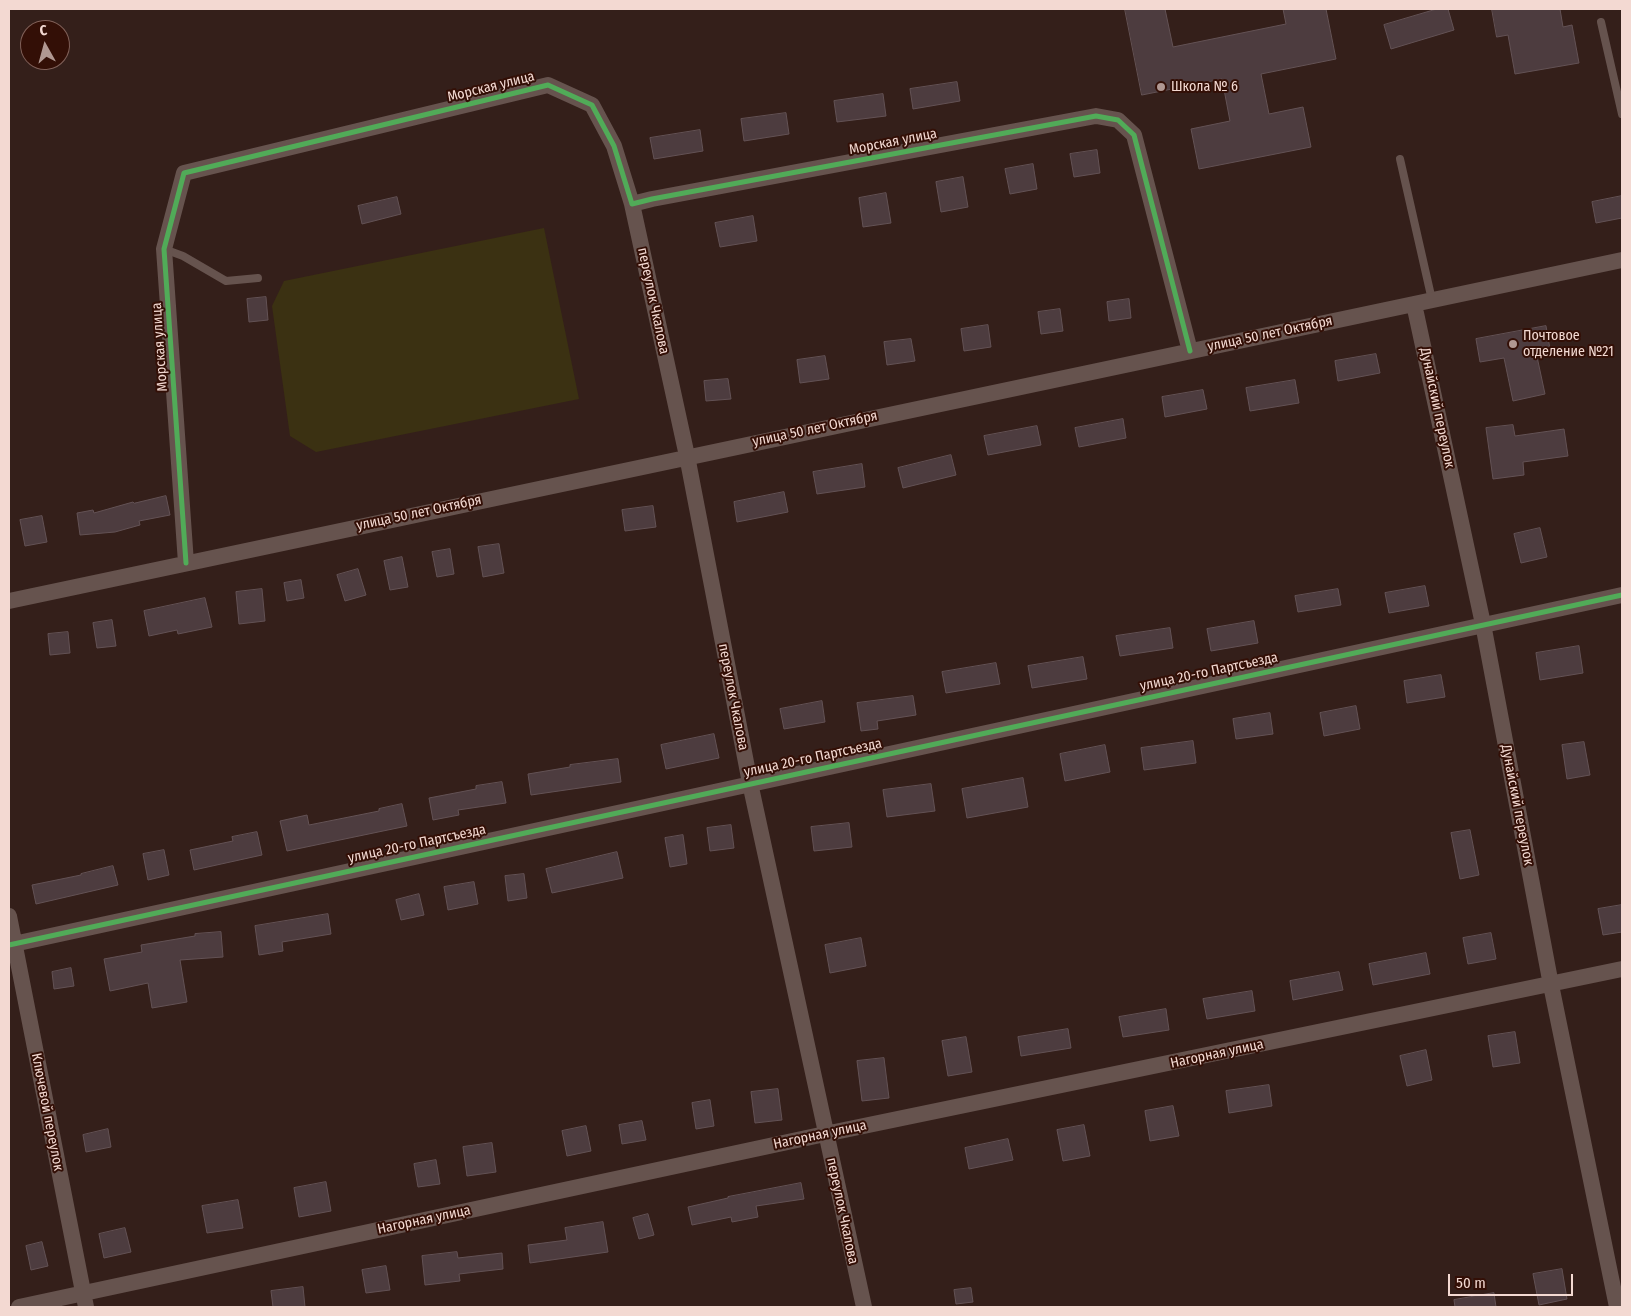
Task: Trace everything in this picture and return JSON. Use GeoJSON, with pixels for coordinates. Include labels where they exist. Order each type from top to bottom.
{"type":"FeatureCollection","features":[{"type":"Feature","properties":{"kind":"street","name":"Морская улица"},"geometry":{"type":"LineString","coordinates":[[186,563],[164,249],[184,172],[548,85],[592,105],[614,146],[632,204],[1096,116],[1118,120],[1134,135],[1190,351]]}},
{"type":"Feature","properties":{"kind":"street","name":"переулок Чкалова"},"geometry":{"type":"LineString","coordinates":[[632,204],[687,456],[750,783],[864,1307]]}},
{"type":"Feature","properties":{"kind":"street","name":"улица 50 лет Октября"},"geometry":{"type":"LineString","coordinates":[[9,600],[1622,260]]}},
{"type":"Feature","properties":{"kind":"street","name":"Дунайский переулок"},"geometry":{"type":"LineString","coordinates":[[1414,304],[1483,624],[1551,985],[1617,1307]]}},
{"type":"Feature","properties":{"kind":"street","name":"улица 20-го Партсъезда"},"geometry":{"type":"LineString","coordinates":[[12,944],[1622,595]]}},
{"type":"Feature","properties":{"kind":"street","name":"Ключевой переулок"},"geometry":{"type":"LineString","coordinates":[[9,916],[12,944],[84,1300]]}},
{"type":"Feature","properties":{"kind":"street","name":"Нагорная улица"},"geometry":{"type":"LineString","coordinates":[[19,1307],[84,1300],[825,1134],[1622,970]]}},
{"type":"Feature","properties":{"kind":"lane"},"geometry":{"type":"LineString","coordinates":[[1601,22],[1622,114]]}},
{"type":"Feature","properties":{"kind":"lane"},"geometry":{"type":"LineString","coordinates":[[1400,159],[1432,300]]}},
{"type":"Feature","properties":{"kind":"lane"},"geometry":{"type":"LineString","coordinates":[[164,249],[183,256],[226,281],[258,278]]}},
{"type":"Feature","properties":{"kind":"shaded area"},"geometry":{"type":"Polygon","coordinates":[[[544,228],[579,399],[316,452],[290,436],[272,306],[284,281],[544,228]]]}},
{"type":"Feature","properties":{"kind":"building","name":"Школа № 6"},"geometry":{"type":"Polygon","coordinates":[[[1125,9],[1165,9],[1173,47],[1286,24],[1283,9],[1326,9],[1336,59],[1261,74],[1269,114],[1303,107],[1311,147],[1199,169],[1191,129],[1230,121],[1222,79],[1142,95],[1125,9]]]}},
{"type":"Feature","properties":{"kind":"building"},"geometry":{"type":"Polygon","coordinates":[[[1437,9],[1448,9],[1454,30],[1391,49],[1384,25],[1437,9]]]}},
{"type":"Feature","properties":{"kind":"building"},"geometry":{"type":"Polygon","coordinates":[[[1492,9],[1560,9],[1563,27],[1572,25],[1579,63],[1515,74],[1508,35],[1497,37],[1492,9]]]}},
{"type":"Feature","properties":{"kind":"building"},"geometry":{"type":"Polygon","coordinates":[[[957,82],[960,101],[913,109],[910,89],[957,82]]]}},
{"type":"Feature","properties":{"kind":"building"},"geometry":{"type":"Polygon","coordinates":[[[883,94],[886,116],[837,122],[834,101],[883,94]]]}},
{"type":"Feature","properties":{"kind":"building"},"geometry":{"type":"Polygon","coordinates":[[[786,113],[789,134],[744,141],[741,119],[786,113]]]}},
{"type":"Feature","properties":{"kind":"building"},"geometry":{"type":"Polygon","coordinates":[[[700,130],[703,151],[654,159],[650,138],[700,130]]]}},
{"type":"Feature","properties":{"kind":"building"},"geometry":{"type":"Polygon","coordinates":[[[1097,150],[1100,173],[1074,177],[1070,154],[1097,150]]]}},
{"type":"Feature","properties":{"kind":"building"},"geometry":{"type":"Polygon","coordinates":[[[1033,164],[1037,189],[1010,194],[1005,169],[1033,164]]]}},
{"type":"Feature","properties":{"kind":"building"},"geometry":{"type":"Polygon","coordinates":[[[963,177],[968,207],[941,212],[936,182],[963,177]]]}},
{"type":"Feature","properties":{"kind":"building"},"geometry":{"type":"Polygon","coordinates":[[[886,193],[891,223],[863,227],[859,198],[886,193]]]}},
{"type":"Feature","properties":{"kind":"building"},"geometry":{"type":"Polygon","coordinates":[[[1622,196],[1622,218],[1596,223],[1592,202],[1622,196]]]}},
{"type":"Feature","properties":{"kind":"building"},"geometry":{"type":"Polygon","coordinates":[[[397,197],[401,214],[362,224],[358,206],[397,197]]]}},
{"type":"Feature","properties":{"kind":"building"},"geometry":{"type":"Polygon","coordinates":[[[753,216],[757,241],[720,247],[715,223],[753,216]]]}},
{"type":"Feature","properties":{"kind":"building"},"geometry":{"type":"Polygon","coordinates":[[[266,297],[268,320],[249,322],[247,299],[266,297]]]}},
{"type":"Feature","properties":{"kind":"building"},"geometry":{"type":"Polygon","coordinates":[[[1129,299],[1131,318],[1109,321],[1107,302],[1129,299]]]}},
{"type":"Feature","properties":{"kind":"building"},"geometry":{"type":"Polygon","coordinates":[[[1060,309],[1063,331],[1041,334],[1038,312],[1060,309]]]}},
{"type":"Feature","properties":{"kind":"building"},"geometry":{"type":"Polygon","coordinates":[[[988,325],[991,347],[964,351],[961,329],[988,325]]]}},
{"type":"Feature","properties":{"kind":"building"},"geometry":{"type":"Polygon","coordinates":[[[1546,326],[1550,349],[1536,352],[1545,394],[1513,401],[1504,358],[1480,362],[1476,339],[1546,326]]]}},
{"type":"Feature","properties":{"kind":"building"},"geometry":{"type":"Polygon","coordinates":[[[911,339],[915,361],[887,365],[884,342],[911,339]]]}},
{"type":"Feature","properties":{"kind":"building"},"geometry":{"type":"Polygon","coordinates":[[[1376,354],[1380,373],[1338,381],[1335,361],[1376,354]]]}},
{"type":"Feature","properties":{"kind":"building"},"geometry":{"type":"Polygon","coordinates":[[[825,356],[829,379],[800,383],[797,360],[825,356]]]}},
{"type":"Feature","properties":{"kind":"building"},"geometry":{"type":"Polygon","coordinates":[[[728,379],[731,399],[706,401],[704,381],[728,379]]]}},
{"type":"Feature","properties":{"kind":"building"},"geometry":{"type":"Polygon","coordinates":[[[1295,380],[1299,403],[1250,411],[1246,388],[1295,380]]]}},
{"type":"Feature","properties":{"kind":"building"},"geometry":{"type":"Polygon","coordinates":[[[1203,390],[1207,409],[1165,417],[1162,397],[1203,390]]]}},
{"type":"Feature","properties":{"kind":"building"},"geometry":{"type":"Polygon","coordinates":[[[1123,419],[1126,438],[1079,447],[1075,428],[1123,419]]]}},
{"type":"Feature","properties":{"kind":"building"},"geometry":{"type":"Polygon","coordinates":[[[1513,425],[1515,436],[1564,429],[1568,456],[1523,462],[1524,475],[1493,479],[1486,428],[1513,425]]]}},
{"type":"Feature","properties":{"kind":"building"},"geometry":{"type":"Polygon","coordinates":[[[1037,426],[1041,445],[988,455],[984,436],[1037,426]]]}},
{"type":"Feature","properties":{"kind":"building"},"geometry":{"type":"Polygon","coordinates":[[[951,455],[956,475],[903,488],[898,468],[951,455]]]}},
{"type":"Feature","properties":{"kind":"building"},"geometry":{"type":"Polygon","coordinates":[[[862,464],[865,487],[817,494],[813,472],[862,464]]]}},
{"type":"Feature","properties":{"kind":"building"},"geometry":{"type":"Polygon","coordinates":[[[784,492],[788,512],[737,522],[734,502],[784,492]]]}},
{"type":"Feature","properties":{"kind":"building"},"geometry":{"type":"Polygon","coordinates":[[[166,496],[170,515],[139,521],[140,525],[115,532],[80,535],[77,513],[93,510],[94,513],[133,502],[166,496]]]}},
{"type":"Feature","properties":{"kind":"building"},"geometry":{"type":"Polygon","coordinates":[[[653,506],[656,527],[625,531],[622,510],[653,506]]]}},
{"type":"Feature","properties":{"kind":"building"},"geometry":{"type":"Polygon","coordinates":[[[42,516],[47,542],[25,546],[20,520],[42,516]]]}},
{"type":"Feature","properties":{"kind":"building"},"geometry":{"type":"Polygon","coordinates":[[[1540,528],[1547,557],[1521,563],[1514,534],[1540,528]]]}},
{"type":"Feature","properties":{"kind":"building"},"geometry":{"type":"Polygon","coordinates":[[[499,544],[504,573],[483,577],[478,547],[499,544]]]}},
{"type":"Feature","properties":{"kind":"building"},"geometry":{"type":"Polygon","coordinates":[[[450,549],[454,574],[437,577],[432,552],[450,549]]]}},
{"type":"Feature","properties":{"kind":"building"},"geometry":{"type":"Polygon","coordinates":[[[402,557],[408,587],[390,590],[384,561],[402,557]]]}},
{"type":"Feature","properties":{"kind":"building"},"geometry":{"type":"Polygon","coordinates":[[[358,569],[366,595],[345,601],[337,575],[358,569]]]}},
{"type":"Feature","properties":{"kind":"building"},"geometry":{"type":"Polygon","coordinates":[[[301,580],[304,598],[287,601],[284,583],[301,580]]]}},
{"type":"Feature","properties":{"kind":"building"},"geometry":{"type":"Polygon","coordinates":[[[1425,586],[1429,606],[1389,613],[1385,593],[1425,586]]]}},
{"type":"Feature","properties":{"kind":"building"},"geometry":{"type":"Polygon","coordinates":[[[262,589],[265,621],[239,624],[236,592],[262,589]]]}},
{"type":"Feature","properties":{"kind":"building"},"geometry":{"type":"Polygon","coordinates":[[[1338,589],[1341,605],[1298,612],[1295,596],[1338,589]]]}},
{"type":"Feature","properties":{"kind":"building"},"geometry":{"type":"Polygon","coordinates":[[[205,598],[212,627],[178,634],[177,630],[149,636],[144,611],[205,598]]]}},
{"type":"Feature","properties":{"kind":"building"},"geometry":{"type":"Polygon","coordinates":[[[112,620],[116,646],[97,648],[93,623],[112,620]]]}},
{"type":"Feature","properties":{"kind":"building"},"geometry":{"type":"Polygon","coordinates":[[[1254,621],[1258,643],[1211,651],[1207,629],[1254,621]]]}},
{"type":"Feature","properties":{"kind":"building"},"geometry":{"type":"Polygon","coordinates":[[[1170,628],[1173,648],[1120,656],[1116,636],[1170,628]]]}},
{"type":"Feature","properties":{"kind":"building"},"geometry":{"type":"Polygon","coordinates":[[[68,632],[70,653],[50,655],[48,634],[68,632]]]}},
{"type":"Feature","properties":{"kind":"building"},"geometry":{"type":"Polygon","coordinates":[[[1579,646],[1583,673],[1540,680],[1536,653],[1579,646]]]}},
{"type":"Feature","properties":{"kind":"building"},"geometry":{"type":"Polygon","coordinates":[[[1083,657],[1087,679],[1032,688],[1028,666],[1083,657]]]}},
{"type":"Feature","properties":{"kind":"building"},"geometry":{"type":"Polygon","coordinates":[[[996,663],[1000,684],[946,693],[942,672],[996,663]]]}},
{"type":"Feature","properties":{"kind":"building"},"geometry":{"type":"Polygon","coordinates":[[[1441,675],[1445,697],[1407,703],[1404,681],[1441,675]]]}},
{"type":"Feature","properties":{"kind":"building"},"geometry":{"type":"Polygon","coordinates":[[[913,696],[916,715],[877,721],[878,729],[861,731],[857,703],[913,696]]]}},
{"type":"Feature","properties":{"kind":"building"},"geometry":{"type":"Polygon","coordinates":[[[822,701],[825,722],[784,729],[780,709],[822,701]]]}},
{"type":"Feature","properties":{"kind":"building"},"geometry":{"type":"Polygon","coordinates":[[[1356,706],[1360,729],[1324,736],[1320,713],[1356,706]]]}},
{"type":"Feature","properties":{"kind":"building"},"geometry":{"type":"Polygon","coordinates":[[[1270,713],[1273,734],[1236,739],[1233,719],[1270,713]]]}},
{"type":"Feature","properties":{"kind":"building"},"geometry":{"type":"Polygon","coordinates":[[[714,734],[719,758],[666,769],[661,745],[714,734]]]}},
{"type":"Feature","properties":{"kind":"building"},"geometry":{"type":"Polygon","coordinates":[[[1193,741],[1196,763],[1144,770],[1141,748],[1193,741]]]}},
{"type":"Feature","properties":{"kind":"building"},"geometry":{"type":"Polygon","coordinates":[[[1584,742],[1590,775],[1567,779],[1562,745],[1584,742]]]}},
{"type":"Feature","properties":{"kind":"building"},"geometry":{"type":"Polygon","coordinates":[[[1105,745],[1110,772],[1065,781],[1060,754],[1105,745]]]}},
{"type":"Feature","properties":{"kind":"building"},"geometry":{"type":"Polygon","coordinates":[[[618,759],[621,782],[531,795],[528,774],[570,767],[570,765],[618,759]]]}},
{"type":"Feature","properties":{"kind":"building"},"geometry":{"type":"Polygon","coordinates":[[[1023,778],[1028,807],[967,818],[962,789],[1023,778]]]}},
{"type":"Feature","properties":{"kind":"building"},"geometry":{"type":"Polygon","coordinates":[[[502,782],[506,803],[458,810],[459,815],[433,820],[429,798],[476,789],[476,786],[502,782]]]}},
{"type":"Feature","properties":{"kind":"building"},"geometry":{"type":"Polygon","coordinates":[[[931,784],[935,811],[887,817],[883,790],[931,784]]]}},
{"type":"Feature","properties":{"kind":"building"},"geometry":{"type":"Polygon","coordinates":[[[402,804],[407,826],[287,851],[280,821],[307,815],[309,825],[379,811],[379,809],[402,804]]]}},
{"type":"Feature","properties":{"kind":"building"},"geometry":{"type":"Polygon","coordinates":[[[849,823],[852,847],[814,851],[811,827],[849,823]]]}},
{"type":"Feature","properties":{"kind":"building"},"geometry":{"type":"Polygon","coordinates":[[[731,825],[734,848],[710,851],[707,828],[731,825]]]}},
{"type":"Feature","properties":{"kind":"building"},"geometry":{"type":"Polygon","coordinates":[[[1470,830],[1479,875],[1460,879],[1451,833],[1470,830]]]}},
{"type":"Feature","properties":{"kind":"building"},"geometry":{"type":"Polygon","coordinates":[[[257,832],[262,855],[194,870],[190,850],[233,841],[232,837],[257,832]]]}},
{"type":"Feature","properties":{"kind":"building"},"geometry":{"type":"Polygon","coordinates":[[[683,835],[687,864],[670,867],[665,838],[683,835]]]}},
{"type":"Feature","properties":{"kind":"building"},"geometry":{"type":"Polygon","coordinates":[[[164,850],[169,875],[148,880],[143,854],[164,850]]]}},
{"type":"Feature","properties":{"kind":"building"},"geometry":{"type":"Polygon","coordinates":[[[617,852],[623,878],[552,893],[546,869],[617,852]]]}},
{"type":"Feature","properties":{"kind":"building"},"geometry":{"type":"Polygon","coordinates":[[[113,866],[118,885],[36,904],[32,885],[113,866]]]}},
{"type":"Feature","properties":{"kind":"building"},"geometry":{"type":"Polygon","coordinates":[[[524,874],[527,898],[508,901],[505,876],[524,874]]]}},
{"type":"Feature","properties":{"kind":"building"},"geometry":{"type":"Polygon","coordinates":[[[474,882],[478,904],[448,910],[444,887],[474,882]]]}},
{"type":"Feature","properties":{"kind":"building"},"geometry":{"type":"Polygon","coordinates":[[[419,894],[424,915],[401,920],[396,900],[419,894]]]}},
{"type":"Feature","properties":{"kind":"building"},"geometry":{"type":"Polygon","coordinates":[[[1622,905],[1622,932],[1603,935],[1598,909],[1622,905]]]}},
{"type":"Feature","properties":{"kind":"building"},"geometry":{"type":"Polygon","coordinates":[[[328,914],[331,934],[282,942],[283,951],[259,955],[255,926],[328,914]]]}},
{"type":"Feature","properties":{"kind":"building"},"geometry":{"type":"Polygon","coordinates":[[[221,932],[223,957],[180,960],[187,1002],[152,1008],[148,983],[110,991],[104,959],[142,952],[141,945],[195,936],[195,934],[221,932]]]}},
{"type":"Feature","properties":{"kind":"building"},"geometry":{"type":"Polygon","coordinates":[[[1491,933],[1496,959],[1468,964],[1463,938],[1491,933]]]}},
{"type":"Feature","properties":{"kind":"building"},"geometry":{"type":"Polygon","coordinates":[[[861,938],[866,966],[830,973],[825,945],[861,938]]]}},
{"type":"Feature","properties":{"kind":"building"},"geometry":{"type":"Polygon","coordinates":[[[1426,953],[1430,974],[1373,985],[1369,964],[1426,953]]]}},
{"type":"Feature","properties":{"kind":"building"},"geometry":{"type":"Polygon","coordinates":[[[71,968],[74,986],[54,989],[52,972],[71,968]]]}},
{"type":"Feature","properties":{"kind":"building"},"geometry":{"type":"Polygon","coordinates":[[[1339,972],[1343,990],[1293,1000],[1290,981],[1339,972]]]}},
{"type":"Feature","properties":{"kind":"building"},"geometry":{"type":"Polygon","coordinates":[[[1252,991],[1255,1011],[1207,1019],[1203,999],[1252,991]]]}},
{"type":"Feature","properties":{"kind":"building"},"geometry":{"type":"Polygon","coordinates":[[[1166,1009],[1169,1030],[1123,1037],[1119,1017],[1166,1009]]]}},
{"type":"Feature","properties":{"kind":"building"},"geometry":{"type":"Polygon","coordinates":[[[1068,1029],[1071,1048],[1021,1056],[1018,1037],[1068,1029]]]}},
{"type":"Feature","properties":{"kind":"building"},"geometry":{"type":"Polygon","coordinates":[[[1515,1032],[1520,1063],[1493,1067],[1488,1036],[1515,1032]]]}},
{"type":"Feature","properties":{"kind":"building"},"geometry":{"type":"Polygon","coordinates":[[[966,1037],[972,1072],[948,1076],[942,1041],[966,1037]]]}},
{"type":"Feature","properties":{"kind":"building"},"geometry":{"type":"Polygon","coordinates":[[[1426,1050],[1432,1080],[1407,1086],[1400,1056],[1426,1050]]]}},
{"type":"Feature","properties":{"kind":"building"},"geometry":{"type":"Polygon","coordinates":[[[884,1058],[889,1098],[862,1101],[857,1061],[884,1058]]]}},
{"type":"Feature","properties":{"kind":"building"},"geometry":{"type":"Polygon","coordinates":[[[1269,1085],[1272,1106],[1229,1113],[1226,1091],[1269,1085]]]}},
{"type":"Feature","properties":{"kind":"building"},"geometry":{"type":"Polygon","coordinates":[[[778,1089],[782,1120],[755,1123],[751,1092],[778,1089]]]}},
{"type":"Feature","properties":{"kind":"building"},"geometry":{"type":"Polygon","coordinates":[[[710,1100],[714,1126],[696,1129],[692,1103],[710,1100]]]}},
{"type":"Feature","properties":{"kind":"building"},"geometry":{"type":"Polygon","coordinates":[[[1173,1106],[1179,1136],[1150,1141],[1145,1111],[1173,1106]]]}},
{"type":"Feature","properties":{"kind":"building"},"geometry":{"type":"Polygon","coordinates":[[[642,1121],[646,1140],[622,1144],[619,1125],[642,1121]]]}},
{"type":"Feature","properties":{"kind":"building"},"geometry":{"type":"Polygon","coordinates":[[[1084,1125],[1090,1156],[1063,1161],[1057,1130],[1084,1125]]]}},
{"type":"Feature","properties":{"kind":"building"},"geometry":{"type":"Polygon","coordinates":[[[586,1126],[591,1151],[567,1156],[562,1131],[586,1126]]]}},
{"type":"Feature","properties":{"kind":"building"},"geometry":{"type":"Polygon","coordinates":[[[108,1129],[111,1147],[86,1152],[83,1135],[108,1129]]]}},
{"type":"Feature","properties":{"kind":"building"},"geometry":{"type":"Polygon","coordinates":[[[1008,1139],[1013,1160],[969,1169],[965,1148],[1008,1139]]]}},
{"type":"Feature","properties":{"kind":"building"},"geometry":{"type":"Polygon","coordinates":[[[492,1143],[496,1172],[467,1176],[463,1147],[492,1143]]]}},
{"type":"Feature","properties":{"kind":"building"},"geometry":{"type":"Polygon","coordinates":[[[436,1160],[440,1184],[418,1187],[414,1164],[436,1160]]]}},
{"type":"Feature","properties":{"kind":"building"},"geometry":{"type":"Polygon","coordinates":[[[326,1182],[331,1211],[299,1217],[294,1188],[326,1182]]]}},
{"type":"Feature","properties":{"kind":"building"},"geometry":{"type":"Polygon","coordinates":[[[801,1183],[804,1199],[756,1206],[758,1217],[732,1222],[731,1217],[692,1225],[688,1207],[801,1183]]]}},
{"type":"Feature","properties":{"kind":"building"},"geometry":{"type":"Polygon","coordinates":[[[238,1200],[243,1228],[207,1233],[202,1206],[238,1200]]]}},
{"type":"Feature","properties":{"kind":"building"},"geometry":{"type":"Polygon","coordinates":[[[648,1214],[654,1235],[639,1239],[633,1218],[648,1214]]]}},
{"type":"Feature","properties":{"kind":"building"},"geometry":{"type":"Polygon","coordinates":[[[603,1222],[608,1252],[530,1263],[528,1245],[567,1240],[565,1228],[603,1222]]]}},
{"type":"Feature","properties":{"kind":"building"},"geometry":{"type":"Polygon","coordinates":[[[125,1228],[131,1252],[104,1258],[99,1234],[125,1228]]]}},
{"type":"Feature","properties":{"kind":"building"},"geometry":{"type":"Polygon","coordinates":[[[42,1242],[48,1266],[31,1270],[26,1246],[42,1242]]]}},
{"type":"Feature","properties":{"kind":"building"},"geometry":{"type":"Polygon","coordinates":[[[457,1252],[458,1258],[502,1253],[503,1269],[459,1274],[460,1281],[425,1285],[422,1256],[457,1252]]]}},
{"type":"Feature","properties":{"kind":"building"},"geometry":{"type":"Polygon","coordinates":[[[386,1266],[390,1290],[366,1293],[362,1270],[386,1266]]]}},
{"type":"Feature","properties":{"kind":"building"},"geometry":{"type":"Polygon","coordinates":[[[1562,1269],[1567,1299],[1539,1305],[1533,1274],[1562,1269]]]}},
{"type":"Feature","properties":{"kind":"building"},"geometry":{"type":"Polygon","coordinates":[[[303,1287],[305,1307],[273,1307],[271,1291],[303,1287]]]}},
{"type":"Feature","properties":{"kind":"building"},"geometry":{"type":"Polygon","coordinates":[[[971,1288],[973,1302],[956,1304],[954,1290],[971,1288]]]}},
{"type":"Feature","properties":{"kind":"building"},"geometry":{"type":"Polygon","coordinates":[[[1494,1293],[1496,1307],[1455,1307],[1454,1300],[1494,1293]]]}},
{"type":"Feature","properties":{"kind":"cycle path"},"geometry":{"type":"LineString","coordinates":[[186,563],[164,249],[184,173],[548,85],[592,105],[614,146],[632,204],[1096,116],[1118,120],[1134,135],[1190,351]]}},
{"type":"Feature","properties":{"kind":"cycle path"},"geometry":{"type":"LineString","coordinates":[[9,945],[1622,595]]}},
{"type":"Feature","properties":{"kind":"place","name":"Школа № 6"},"geometry":{"type":"Point","coordinates":[1161,87]}},
{"type":"Feature","properties":{"kind":"place","name":"Почтовое отделение №21"},"geometry":{"type":"Point","coordinates":[1513,344]}}]}
